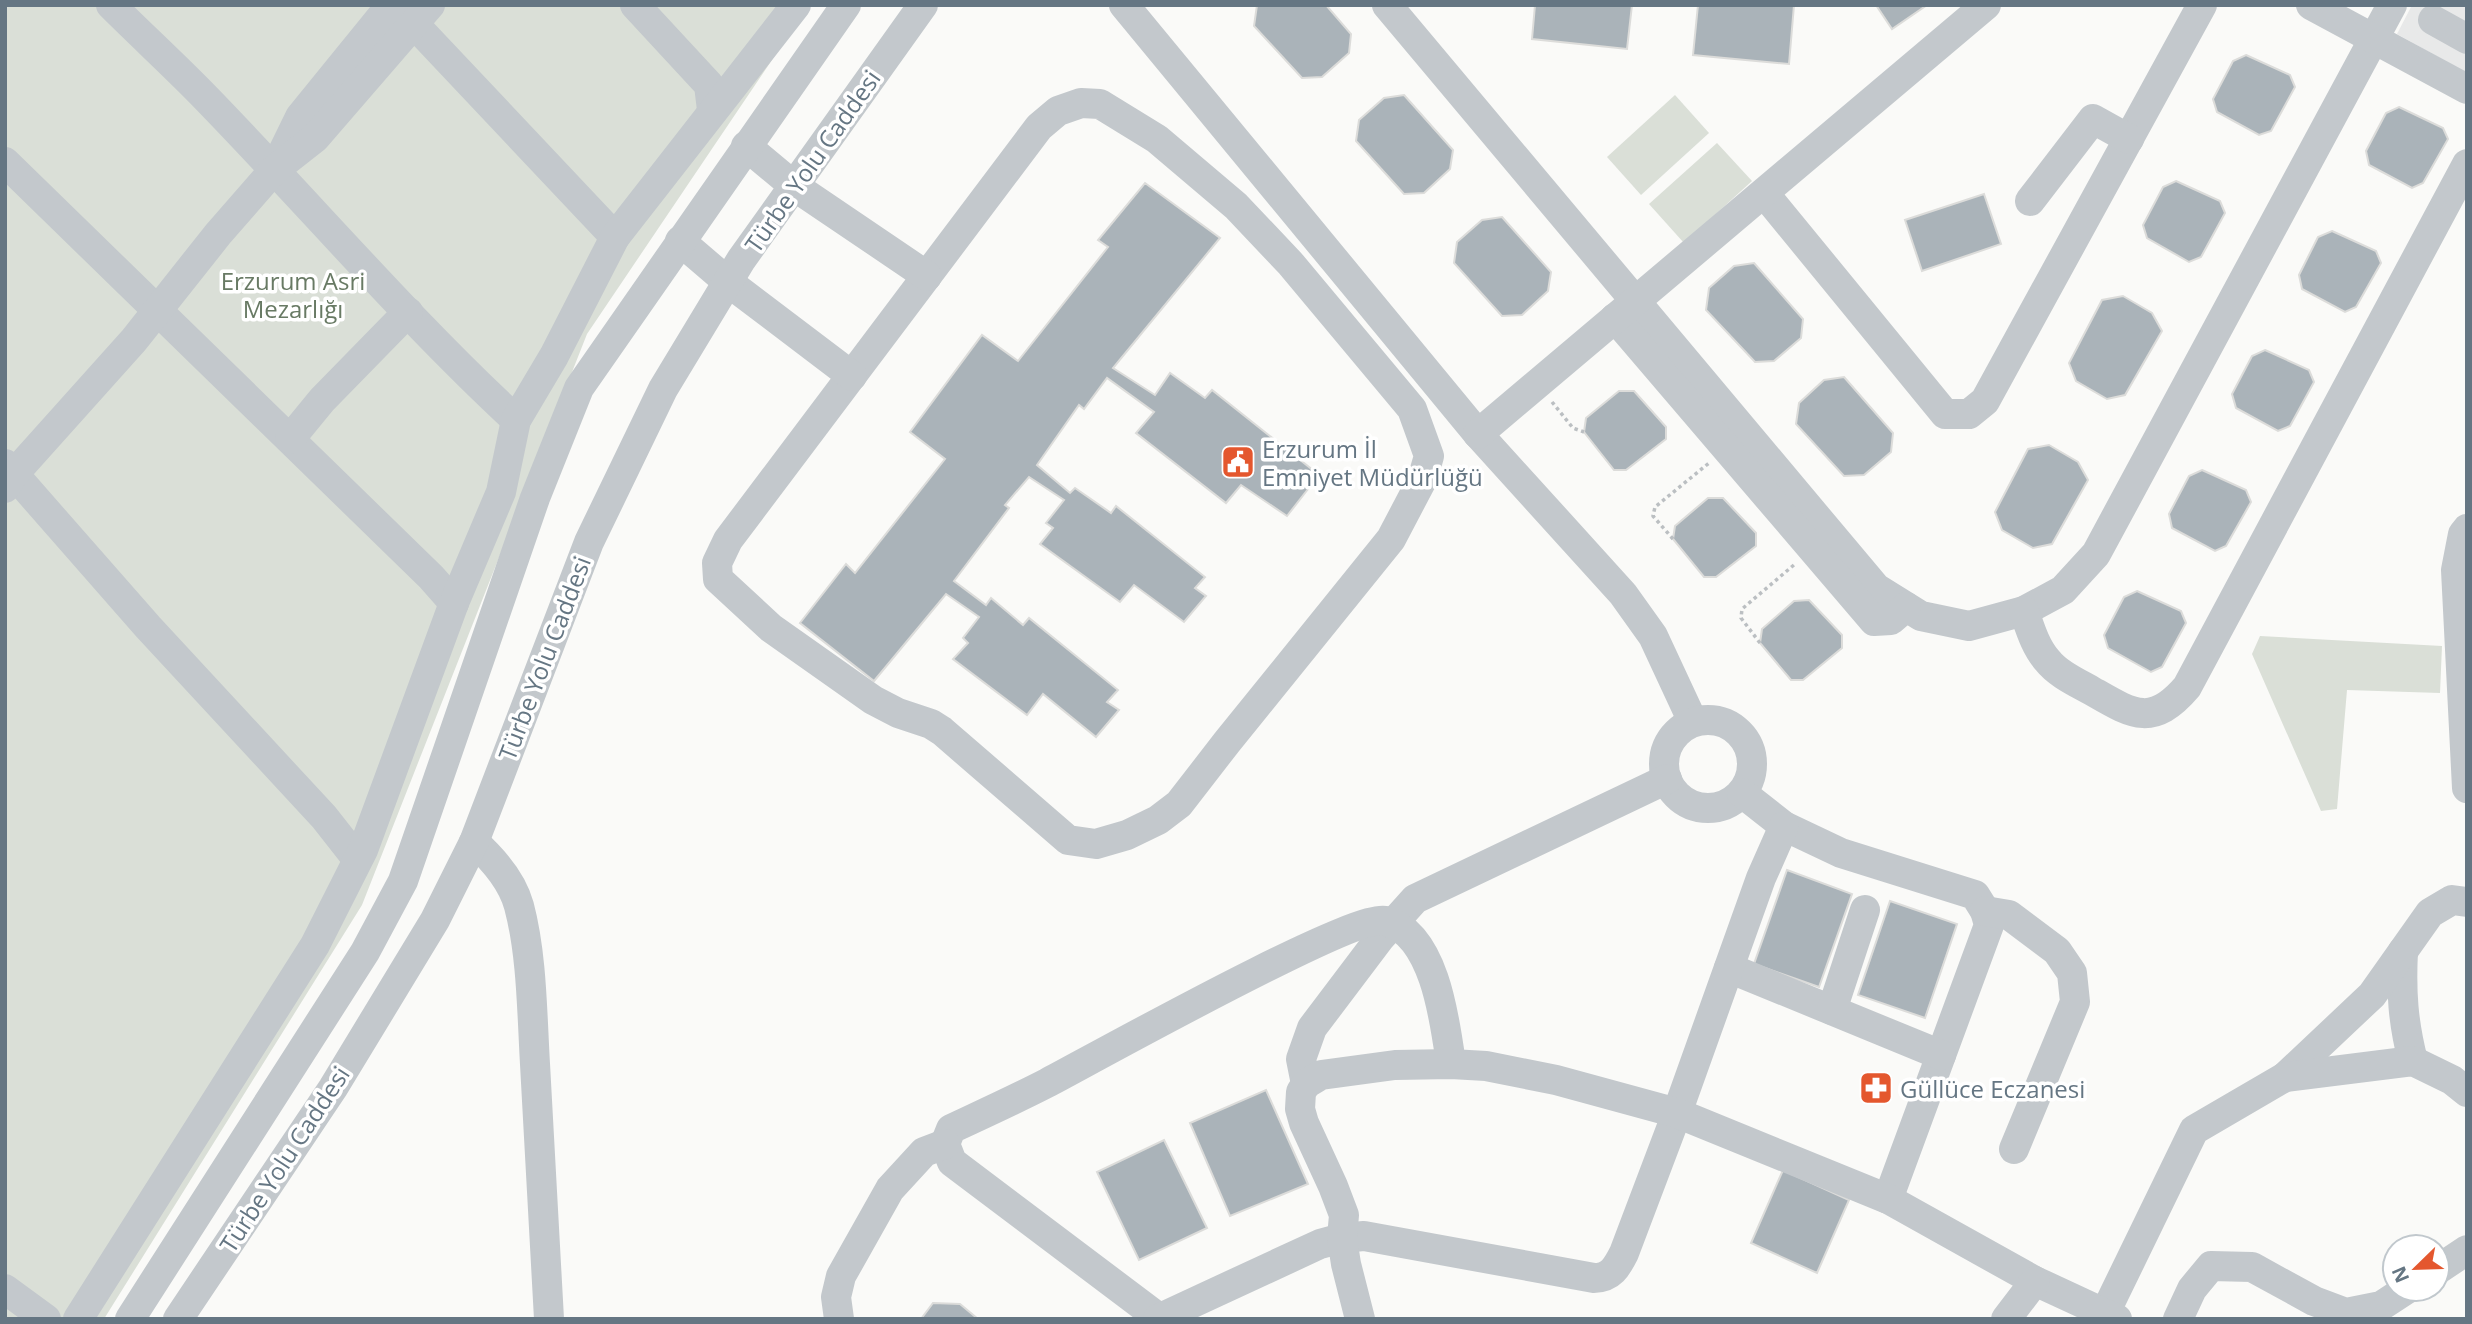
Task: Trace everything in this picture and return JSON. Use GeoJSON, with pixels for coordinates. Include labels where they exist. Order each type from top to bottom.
{"type":"FeatureCollection","features":[{"type":"Feature","properties":{"kind":"street"},"geometry":{"type":"LineString","coordinates":[[111,5],[206,98],[408,312],[516,420]]}},
{"type":"Feature","properties":{"kind":"street"},"geometry":{"type":"LineString","coordinates":[[274,171],[300,117],[391,5]]}},
{"type":"Feature","properties":{"kind":"street"},"geometry":{"type":"LineString","coordinates":[[635,5],[709,85],[712,110]]}},
{"type":"Feature","properties":{"kind":"street"},"geometry":{"type":"LineString","coordinates":[[78,1319],[315,945],[363,850],[454,603],[501,492],[516,420],[554,356],[615,236],[796,5]]}},
{"type":"Feature","properties":{"kind":"street","name":"Türbe Yolu Caddesi"},"geometry":{"type":"LineString","coordinates":[[130,1319],[357,963],[403,881],[535,498],[579,388],[846,5]]}},
{"type":"Feature","properties":{"kind":"street","name":"Türbe Yolu Caddesi"},"geometry":{"type":"LineString","coordinates":[[178,1319],[333,1088],[435,920],[474,842],[589,542],[663,388],[728,282],[923,5]]}},
{"type":"Feature","properties":{"kind":"street"},"geometry":{"type":"LineString","coordinates":[[1124,5],[1478,435],[1623,594],[1653,636],[1693,722]]}},
{"type":"Feature","properties":{"kind":"street"},"geometry":{"type":"LineString","coordinates":[[1387,5],[1625,310],[1727,449],[1874,621],[1891,620],[1906,607]]}},
{"type":"Feature","properties":{"kind":"street"},"geometry":{"type":"LineString","coordinates":[[1478,435],[1986,5]]}},
{"type":"Feature","properties":{"kind":"street"},"geometry":{"type":"LineString","coordinates":[[1764,193],[1945,414],[1969,414],[1986,401],[2202,5]]}},
{"type":"Feature","properties":{"kind":"street"},"geometry":{"type":"LineString","coordinates":[[2311,5],[2467,89]]}},
{"type":"Feature","properties":{"kind":"street"},"geometry":{"type":"LineString","coordinates":[[1625,310],[1876,588],[1922,616],[1969,626],[2024,611],[2063,590],[2096,554],[2392,5]]}},
{"type":"Feature","properties":{"kind":"street"},"geometry":{"type":"LineString","coordinates":[[357,859],[324,817],[8,476],[134,340],[218,234],[274,171],[315,138],[415,12],[615,236]]}},
{"type":"Feature","properties":{"kind":"street"},"geometry":{"type":"LineString","coordinates":[[2433,20],[2467,39]]}},
{"type":"Feature","properties":{"kind":"street"},"geometry":{"type":"LineString","coordinates":[[1081,103],[1100,104],[1157,139],[1236,206],[1290,263],[1412,409],[1423,434],[1429,456],[1422,480],[1391,539],[1179,804],[1158,820],[1127,835],[1096,844],[1068,840],[942,731],[873,700],[771,628],[718,579],[716,563],[728,540],[927,276],[1038,127],[1058,111],[1081,103]]}},
{"type":"Feature","properties":{"kind":"street"},"geometry":{"type":"LineString","coordinates":[[2030,201],[2093,119],[2129,139]]}},
{"type":"Feature","properties":{"kind":"street"},"geometry":{"type":"LineString","coordinates":[[746,146],[794,186],[927,276]]}},
{"type":"Feature","properties":{"kind":"street"},"geometry":{"type":"LineString","coordinates":[[5,162],[431,577],[454,603]]}},
{"type":"Feature","properties":{"kind":"street"},"geometry":{"type":"LineString","coordinates":[[2024,611],[2035,642],[2047,661],[2064,675],[2129,712],[2144,714],[2160,710],[2175,701],[2187,687],[2467,164]]}},
{"type":"Feature","properties":{"kind":"street"},"geometry":{"type":"LineString","coordinates":[[680,242],[852,376]]}},
{"type":"Feature","properties":{"kind":"street"},"geometry":{"type":"LineString","coordinates":[[290,439],[322,400],[408,312]]}},
{"type":"Feature","properties":{"kind":"street"},"geometry":{"type":"LineString","coordinates":[[2467,529],[2463,534],[2456,570],[2464,646],[2467,788]]}},
{"type":"Feature","properties":{"kind":"street"},"geometry":{"type":"LineString","coordinates":[[1721,721],[1744,738],[1751,751],[1753,766],[1749,780],[1742,793],[1731,802],[1705,808],[1681,799],[1667,779],[1665,753],[1680,730],[1693,722],[1721,721]]}},
{"type":"Feature","properties":{"kind":"street"},"geometry":{"type":"LineString","coordinates":[[1306,1084],[1301,1059],[1312,1028],[1392,924],[1415,899],[1667,779]]}},
{"type":"Feature","properties":{"kind":"street"},"geometry":{"type":"LineString","coordinates":[[1742,793],[1784,826],[1841,853],[1975,895],[1985,911],[1989,926],[1888,1199]]}},
{"type":"Feature","properties":{"kind":"street"},"geometry":{"type":"LineString","coordinates":[[1451,1064],[1440,1002],[1427,960],[1412,940],[1392,924],[1385,920],[1374,920],[1343,932],[1186,1007],[1045,1084],[951,1129],[946,1144],[951,1161],[1159,1318],[1320,1244],[1364,1236],[1603,1278],[1616,1268],[1624,1252],[1761,878],[1784,826]]}},
{"type":"Feature","properties":{"kind":"street"},"geometry":{"type":"LineString","coordinates":[[474,842],[490,856],[506,877],[519,903],[525,936],[549,1319]]}},
{"type":"Feature","properties":{"kind":"street"},"geometry":{"type":"LineString","coordinates":[[1360,1319],[1342,1238],[1344,1215],[1300,1110],[1301,1092],[1306,1084],[1321,1075],[1351,1069],[1451,1064],[1486,1066],[1556,1080],[1677,1113],[1888,1199],[2035,1281],[2111,1316],[2194,1130],[2285,1077],[2372,995],[2430,913],[2452,900],[2467,902]]}},
{"type":"Feature","properties":{"kind":"street"},"geometry":{"type":"LineString","coordinates":[[1832,1010],[1866,909]]}},
{"type":"Feature","properties":{"kind":"street"},"geometry":{"type":"LineString","coordinates":[[1985,911],[2009,915],[2057,951],[2068,965],[2075,983],[2075,1002],[2014,1149]]}},
{"type":"Feature","properties":{"kind":"street"},"geometry":{"type":"LineString","coordinates":[[2403,951],[2401,994],[2404,1029],[2413,1061]]}},
{"type":"Feature","properties":{"kind":"street"},"geometry":{"type":"LineString","coordinates":[[1729,968],[1941,1055]]}},
{"type":"Feature","properties":{"kind":"street"},"geometry":{"type":"LineString","coordinates":[[2285,1077],[2413,1061],[2452,1080],[2467,1092]]}},
{"type":"Feature","properties":{"kind":"street"},"geometry":{"type":"LineString","coordinates":[[839,1319],[836,1297],[841,1276],[886,1195],[899,1176],[924,1152],[937,1145],[946,1144]]}},
{"type":"Feature","properties":{"kind":"street"},"geometry":{"type":"LineString","coordinates":[[2451,1260],[2467,1250]]}},
{"type":"Feature","properties":{"kind":"street"},"geometry":{"type":"LineString","coordinates":[[2178,1319],[2192,1289],[2211,1266],[2252,1268],[2314,1301],[2346,1313],[2386,1303]]}},
{"type":"Feature","properties":{"kind":"street"},"geometry":{"type":"LineString","coordinates":[[2006,1319],[2035,1281]]}},
{"type":"Feature","properties":{"kind":"street"},"geometry":{"type":"LineString","coordinates":[[5,1289],[46,1319]]}},
{"type":"Feature","properties":{"kind":"path"},"geometry":{"type":"LineString","coordinates":[[1538,384],[1573,428],[1584,432]]}},
{"type":"Feature","properties":{"kind":"path"},"geometry":{"type":"LineString","coordinates":[[1673,540],[1653,516],[1655,508],[1727,449]]}},
{"type":"Feature","properties":{"kind":"path"},"geometry":{"type":"LineString","coordinates":[[1760,643],[1741,618],[1742,609],[1813,550]]}},
{"type":"Feature","properties":{"kind":"shaded area"},"geometry":{"type":"Polygon","coordinates":[[[2412,5],[2467,5],[2467,73],[2397,34],[2412,5]]]}},
{"type":"Feature","properties":{"kind":"green space","name":"Erzurum Asri Mezarlığı"},"geometry":{"type":"Polygon","coordinates":[[[5,5],[809,5],[587,334],[362,905],[104,1319],[5,1319],[5,5]]]}},
{"type":"Feature","properties":{"kind":"green space"},"geometry":{"type":"Polygon","coordinates":[[[1675,95],[1709,133],[1641,195],[1607,157],[1675,95]]]}},
{"type":"Feature","properties":{"kind":"green space"},"geometry":{"type":"Polygon","coordinates":[[[1717,143],[1752,181],[1684,243],[1649,204],[1717,143]]]}},
{"type":"Feature","properties":{"kind":"green space"},"geometry":{"type":"Polygon","coordinates":[[[2260,636],[2442,646],[2440,693],[2347,690],[2337,809],[2321,811],[2252,654],[2260,636]]]}},
{"type":"Feature","properties":{"kind":"building"},"geometry":{"type":"Polygon","coordinates":[[[1257,5],[1326,5],[1351,34],[1349,53],[1322,77],[1302,78],[1254,26],[1257,5]]]}},
{"type":"Feature","properties":{"kind":"building"},"geometry":{"type":"Polygon","coordinates":[[[1535,5],[1632,5],[1627,49],[1532,39],[1535,5]]]}},
{"type":"Feature","properties":{"kind":"building"},"geometry":{"type":"Polygon","coordinates":[[[1698,5],[1794,5],[1789,64],[1693,55],[1698,5]]]}},
{"type":"Feature","properties":{"kind":"building"},"geometry":{"type":"Polygon","coordinates":[[[1876,5],[1927,5],[1892,29],[1876,5]]]}},
{"type":"Feature","properties":{"kind":"building"},"geometry":{"type":"Polygon","coordinates":[[[2246,55],[2290,75],[2295,87],[2271,131],[2259,135],[2217,112],[2213,99],[2233,61],[2246,55]]]}},
{"type":"Feature","properties":{"kind":"building"},"geometry":{"type":"Polygon","coordinates":[[[1404,95],[1453,150],[1450,169],[1424,193],[1404,194],[1356,141],[1359,120],[1384,98],[1404,95]]]}},
{"type":"Feature","properties":{"kind":"building"},"geometry":{"type":"Polygon","coordinates":[[[2399,107],[2443,128],[2448,139],[2423,183],[2412,188],[2369,165],[2366,151],[2386,113],[2399,107]]]}},
{"type":"Feature","properties":{"kind":"building"},"geometry":{"type":"Polygon","coordinates":[[[2176,181],[2220,201],[2225,213],[2201,257],[2189,262],[2147,238],[2143,225],[2163,187],[2176,181]]]}},
{"type":"Feature","properties":{"kind":"building","name":"Erzurum İl Emniyet Müdürlüğü"},"geometry":{"type":"Polygon","coordinates":[[[1145,183],[1220,238],[1113,368],[1155,395],[1170,373],[1205,398],[1212,390],[1319,475],[1287,516],[1241,485],[1226,503],[1136,433],[1154,412],[1107,378],[1084,409],[1079,405],[1037,465],[1070,493],[1075,488],[1111,513],[1116,506],[1205,577],[1195,588],[1206,596],[1184,622],[1134,585],[1120,602],[1040,544],[1053,528],[1046,523],[1064,500],[1029,477],[1005,505],[1009,508],[954,581],[986,605],[991,598],[1023,625],[1029,618],[1118,690],[1107,702],[1119,710],[1096,737],[1043,694],[1027,715],[953,659],[968,643],[963,638],[979,617],[946,594],[874,681],[800,623],[846,564],[855,573],[945,459],[910,432],[982,335],[1018,361],[1108,247],[1098,240],[1145,183]]]}},
{"type":"Feature","properties":{"kind":"building"},"geometry":{"type":"Polygon","coordinates":[[[1984,194],[2001,244],[1922,271],[1905,220],[1984,194]]]}},
{"type":"Feature","properties":{"kind":"building"},"geometry":{"type":"Polygon","coordinates":[[[1502,217],[1551,272],[1548,291],[1522,315],[1502,316],[1454,263],[1457,242],[1482,220],[1502,217]]]}},
{"type":"Feature","properties":{"kind":"building"},"geometry":{"type":"Polygon","coordinates":[[[2332,231],[2376,251],[2381,263],[2356,307],[2345,312],[2302,289],[2299,275],[2318,237],[2332,231]]]}},
{"type":"Feature","properties":{"kind":"building"},"geometry":{"type":"Polygon","coordinates":[[[1754,263],[1803,319],[1801,338],[1774,361],[1755,362],[1706,310],[1709,288],[1734,266],[1754,263]]]}},
{"type":"Feature","properties":{"kind":"building"},"geometry":{"type":"Polygon","coordinates":[[[2123,296],[2152,313],[2162,331],[2125,395],[2107,399],[2076,381],[2069,363],[2102,300],[2123,296]]]}},
{"type":"Feature","properties":{"kind":"building"},"geometry":{"type":"Polygon","coordinates":[[[2265,350],[2309,370],[2314,382],[2290,426],[2278,431],[2236,408],[2232,394],[2252,356],[2265,350]]]}},
{"type":"Feature","properties":{"kind":"building"},"geometry":{"type":"Polygon","coordinates":[[[1844,377],[1893,433],[1891,452],[1864,475],[1844,476],[1796,424],[1799,403],[1824,380],[1844,377]]]}},
{"type":"Feature","properties":{"kind":"building"},"geometry":{"type":"Polygon","coordinates":[[[1619,391],[1634,391],[1666,427],[1666,439],[1626,470],[1614,470],[1584,432],[1586,418],[1619,391]]]}},
{"type":"Feature","properties":{"kind":"building"},"geometry":{"type":"Polygon","coordinates":[[[2049,445],[2078,462],[2088,480],[2052,544],[2033,548],[2002,530],[1995,512],[2028,449],[2049,445]]]}},
{"type":"Feature","properties":{"kind":"building"},"geometry":{"type":"Polygon","coordinates":[[[2202,470],[2246,490],[2251,502],[2226,546],[2215,551],[2172,528],[2169,514],[2189,476],[2202,470]]]}},
{"type":"Feature","properties":{"kind":"building"},"geometry":{"type":"Polygon","coordinates":[[[1708,498],[1723,498],[1756,533],[1756,546],[1716,577],[1704,577],[1673,539],[1675,526],[1708,498]]]}},
{"type":"Feature","properties":{"kind":"building"},"geometry":{"type":"Polygon","coordinates":[[[2137,591],[2181,611],[2186,623],[2162,667],[2151,672],[2108,648],[2104,635],[2124,597],[2137,591]]]}},
{"type":"Feature","properties":{"kind":"building"},"geometry":{"type":"Polygon","coordinates":[[[1809,600],[1842,635],[1842,648],[1803,680],[1791,680],[1760,643],[1762,629],[1794,601],[1809,600]]]}},
{"type":"Feature","properties":{"kind":"building"},"geometry":{"type":"Polygon","coordinates":[[[1787,870],[1852,894],[1819,987],[1754,964],[1787,870]]]}},
{"type":"Feature","properties":{"kind":"building"},"geometry":{"type":"Polygon","coordinates":[[[1890,901],[1957,924],[1925,1018],[1858,995],[1890,901]]]}},
{"type":"Feature","properties":{"kind":"building"},"geometry":{"type":"Polygon","coordinates":[[[1266,1090],[1308,1184],[1230,1216],[1190,1123],[1266,1090]]]}},
{"type":"Feature","properties":{"kind":"building"},"geometry":{"type":"Polygon","coordinates":[[[1164,1140],[1207,1228],[1139,1260],[1097,1172],[1164,1140]]]}},
{"type":"Feature","properties":{"kind":"building"},"geometry":{"type":"Polygon","coordinates":[[[1783,1170],[1849,1200],[1817,1273],[1751,1243],[1783,1170]]]}},
{"type":"Feature","properties":{"kind":"building"},"geometry":{"type":"Polygon","coordinates":[[[933,1303],[960,1304],[978,1319],[921,1319],[933,1303]]]}},
{"type":"Feature","properties":{"kind":"place","name":"Erzurum İl Emniyet Müdürlüğü"},"geometry":{"type":"Point","coordinates":[1238,462]}},
{"type":"Feature","properties":{"kind":"place","name":"Güllüce Eczanesi"},"geometry":{"type":"Point","coordinates":[1876,1088]}}]}
